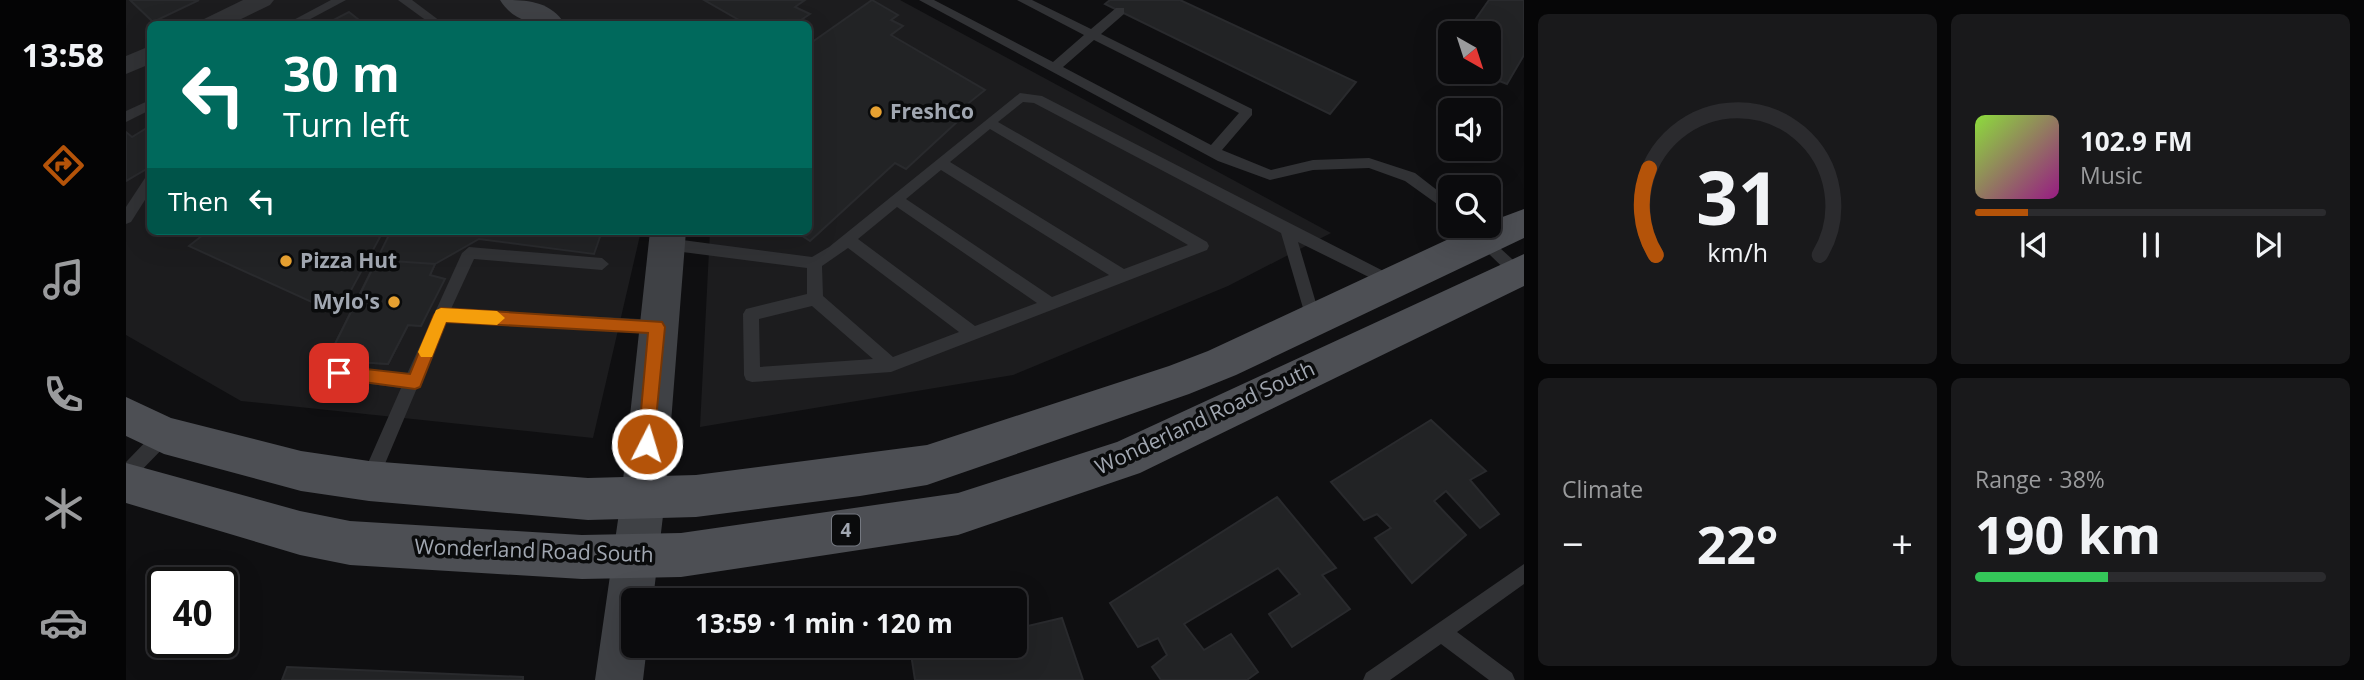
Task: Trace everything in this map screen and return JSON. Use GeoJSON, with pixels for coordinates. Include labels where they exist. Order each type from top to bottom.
{"type":"FeatureCollection","features":[{"type":"Feature","properties":{"kind":"main road","name":"Wonderland Road South"},"geometry":{"type":"LineString","coordinates":[[1501,228],[1524,223]]}},
{"type":"Feature","properties":{"kind":"main road","name":"Wonderland Road South"},"geometry":{"type":"LineString","coordinates":[[126,415],[164,435],[301,471],[369,481],[589,499],[643,499],[860,476],[927,465],[1175,382],[1392,282],[1466,238]]}},
{"type":"Feature","properties":{"kind":"main road","name":"Wonderland Road South"},"geometry":{"type":"LineString","coordinates":[[126,483],[300,533],[350,543],[634,558],[681,555],[958,514],[1125,459],[1521,273]]}},
{"type":"Feature","properties":{"kind":"street"},"geometry":{"type":"LineString","coordinates":[[218,21],[262,0]]}},
{"type":"Feature","properties":{"kind":"street"},"geometry":{"type":"LineString","coordinates":[[514,0],[546,21]]}},
{"type":"Feature","properties":{"kind":"street"},"geometry":{"type":"LineString","coordinates":[[126,66],[147,56]]}},
{"type":"Feature","properties":{"kind":"street"},"geometry":{"type":"LineString","coordinates":[[619,680],[643,499],[667,238]]}},
{"type":"Feature","properties":{"kind":"lane"},"geometry":{"type":"LineString","coordinates":[[298,21],[340,0]]}},
{"type":"Feature","properties":{"kind":"lane"},"geometry":{"type":"LineString","coordinates":[[404,0],[434,21]]}},
{"type":"Feature","properties":{"kind":"lane"},"geometry":{"type":"LineString","coordinates":[[925,0],[1213,152],[1270,175],[1313,165],[1369,163],[1410,177],[1438,199]]}},
{"type":"Feature","properties":{"kind":"lane"},"geometry":{"type":"LineString","coordinates":[[1023,0],[1247,112],[1213,152]]}},
{"type":"Feature","properties":{"kind":"lane"},"geometry":{"type":"LineString","coordinates":[[1055,68],[1120,11]]}},
{"type":"Feature","properties":{"kind":"lane"},"geometry":{"type":"LineString","coordinates":[[667,238],[814,263],[848,240],[1020,97],[1037,99],[1392,282]]}},
{"type":"Feature","properties":{"kind":"lane"},"geometry":{"type":"LineString","coordinates":[[126,119],[147,107]]}},
{"type":"Feature","properties":{"kind":"lane"},"geometry":{"type":"LineString","coordinates":[[126,119],[147,118]]}},
{"type":"Feature","properties":{"kind":"lane"},"geometry":{"type":"LineString","coordinates":[[815,299],[751,314],[752,375],[891,365],[1202,246],[989,122]]}},
{"type":"Feature","properties":{"kind":"lane"},"geometry":{"type":"LineString","coordinates":[[941,163],[1123,276]]}},
{"type":"Feature","properties":{"kind":"lane"},"geometry":{"type":"LineString","coordinates":[[126,218],[147,186]]}},
{"type":"Feature","properties":{"kind":"lane"},"geometry":{"type":"LineString","coordinates":[[897,200],[1051,304]]}},
{"type":"Feature","properties":{"kind":"lane"},"geometry":{"type":"LineString","coordinates":[[126,218],[147,202]]}},
{"type":"Feature","properties":{"kind":"lane"},"geometry":{"type":"LineString","coordinates":[[1287,230],[1312,320]]}},
{"type":"Feature","properties":{"kind":"lane"},"geometry":{"type":"LineString","coordinates":[[1480,238],[1521,273]]}},
{"type":"Feature","properties":{"kind":"lane"},"geometry":{"type":"LineString","coordinates":[[848,240],[974,334]]}},
{"type":"Feature","properties":{"kind":"lane"},"geometry":{"type":"LineString","coordinates":[[369,481],[415,382],[469,253],[602,264]]}},
{"type":"Feature","properties":{"kind":"lane"},"geometry":{"type":"LineString","coordinates":[[814,263],[815,299],[891,365]]}},
{"type":"Feature","properties":{"kind":"lane"},"geometry":{"type":"LineString","coordinates":[[441,315],[657,327]]}},
{"type":"Feature","properties":{"kind":"lane"},"geometry":{"type":"LineString","coordinates":[[339,373],[415,382]]}},
{"type":"Feature","properties":{"kind":"lane"},"geometry":{"type":"LineString","coordinates":[[126,474],[164,435]]}},
{"type":"Feature","properties":{"kind":"lane"},"geometry":{"type":"LineString","coordinates":[[1373,680],[1524,573]]}},
{"type":"Feature","properties":{"kind":"lane"},"geometry":{"type":"LineString","coordinates":[[1440,631],[1505,680]]}},
{"type":"Feature","properties":{"kind":"shaded area"},"geometry":{"type":"Polygon","coordinates":[[[126,0],[900,0],[1331,233],[1228,286],[1013,375],[700,427],[710,235],[812,235],[812,21],[147,21],[147,235],[640,235],[593,438],[241,401],[126,335],[126,0]]]}},
{"type":"Feature","properties":{"kind":"building"},"geometry":{"type":"Polygon","coordinates":[[[130,0],[199,0],[155,21],[130,0]]]}},
{"type":"Feature","properties":{"kind":"building"},"geometry":{"type":"Polygon","coordinates":[[[704,0],[805,0],[795,7],[810,14],[800,21],[741,21],[704,0]]]}},
{"type":"Feature","properties":{"kind":"building"},"geometry":{"type":"Polygon","coordinates":[[[872,0],[898,15],[891,20],[903,26],[891,35],[985,90],[950,118],[957,122],[906,169],[895,163],[810,241],[801,235],[812,235],[812,42],[872,0]]]}},
{"type":"Feature","properties":{"kind":"building"},"geometry":{"type":"Polygon","coordinates":[[[1110,0],[1180,0],[1356,82],[1330,114],[1105,4],[1110,0]]]}},
{"type":"Feature","properties":{"kind":"building"},"geometry":{"type":"Polygon","coordinates":[[[1489,0],[1524,0],[1524,55],[1507,84],[1502,82],[1502,21],[1474,21],[1489,0]]]}},
{"type":"Feature","properties":{"kind":"building"},"geometry":{"type":"Polygon","coordinates":[[[349,12],[360,21],[332,21],[349,12]]]}},
{"type":"Feature","properties":{"kind":"building"},"geometry":{"type":"Polygon","coordinates":[[[147,128],[147,169],[126,181],[126,132],[132,137],[147,128]]]}},
{"type":"Feature","properties":{"kind":"building"},"geometry":{"type":"Polygon","coordinates":[[[203,235],[380,237],[338,314],[189,246],[203,235]]]}},
{"type":"Feature","properties":{"kind":"building","name":"Mylo's"},"geometry":{"type":"Polygon","coordinates":[[[389,235],[601,235],[594,254],[479,239],[435,264],[428,279],[443,280],[421,326],[408,325],[388,364],[327,360],[389,235]]]}},
{"type":"Feature","properties":{"kind":"building","name":"Mylo's"},"geometry":{"type":"Polygon","coordinates":[[[377,260],[435,264],[430,275],[445,279],[421,326],[408,325],[388,364],[327,360],[377,260]]]}},
{"type":"Feature","properties":{"kind":"building"},"geometry":{"type":"Polygon","coordinates":[[[1431,420],[1486,471],[1470,480],[1499,514],[1480,528],[1446,491],[1434,501],[1466,535],[1412,583],[1375,538],[1391,528],[1377,514],[1364,520],[1331,482],[1431,420]]]}},
{"type":"Feature","properties":{"kind":"building"},"geometry":{"type":"Polygon","coordinates":[[[1277,497],[1336,568],[1322,575],[1350,609],[1292,647],[1269,614],[1300,594],[1278,568],[1184,624],[1204,650],[1231,634],[1258,672],[1247,680],[1161,680],[1152,667],[1167,655],[1158,638],[1138,647],[1110,603],[1277,497]]]}},
{"type":"Feature","properties":{"kind":"building"},"geometry":{"type":"Polygon","coordinates":[[[1062,618],[1083,680],[915,680],[912,658],[1027,658],[1027,626],[1062,618]]]}},
{"type":"Feature","properties":{"kind":"building"},"geometry":{"type":"Polygon","coordinates":[[[287,667],[523,677],[523,680],[282,680],[287,667]]]}},
{"type":"Feature","properties":{"kind":"slow traffic"},"geometry":{"type":"LineString","coordinates":[[426,352],[441,315],[497,318]]}},
{"type":"Feature","properties":{"kind":"place","name":"FreshCo"},"geometry":{"type":"Point","coordinates":[876,112]}},
{"type":"Feature","properties":{"kind":"place","name":"Pizza Hut"},"geometry":{"type":"Point","coordinates":[286,261]}},
{"type":"Feature","properties":{"kind":"place","name":"Mylo's"},"geometry":{"type":"Point","coordinates":[394,302]}},
{"type":"Feature","properties":{"kind":"route"},"geometry":{"type":"LineString","coordinates":[[339,373],[415,382],[441,315],[657,327],[647,444]]}}]}
